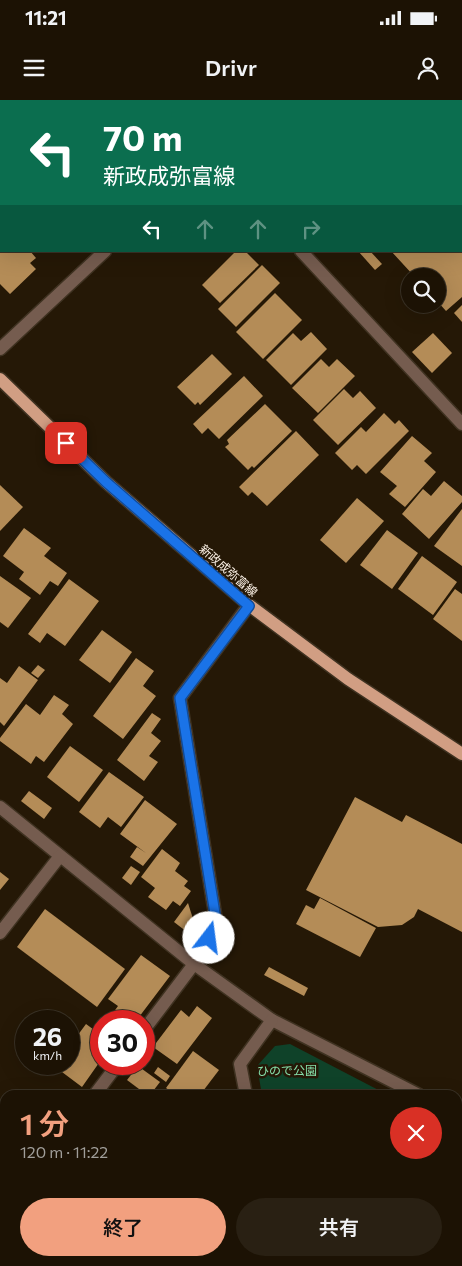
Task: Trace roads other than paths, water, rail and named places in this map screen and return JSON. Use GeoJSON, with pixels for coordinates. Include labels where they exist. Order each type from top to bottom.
{"type":"FeatureCollection","features":[{"type":"Feature","properties":{"kind":"main road","name":"新政成弥富線"},"geometry":{"type":"LineString","coordinates":[[0,379],[106,482],[249,606],[348,679],[462,754]]}},
{"type":"Feature","properties":{"kind":"street"},"geometry":{"type":"LineString","coordinates":[[0,349],[104,252]]}},
{"type":"Feature","properties":{"kind":"street"},"geometry":{"type":"LineString","coordinates":[[302,252],[462,424]]}},
{"type":"Feature","properties":{"kind":"street"},"geometry":{"type":"LineString","coordinates":[[155,1015],[194,964],[217,926],[180,698],[249,606]]}},
{"type":"Feature","properties":{"kind":"street"},"geometry":{"type":"LineString","coordinates":[[0,806],[194,964],[272,1020],[409,1090]]}},
{"type":"Feature","properties":{"kind":"street"},"geometry":{"type":"LineString","coordinates":[[0,933],[60,856]]}},
{"type":"Feature","properties":{"kind":"street"},"geometry":{"type":"LineString","coordinates":[[245,1090],[240,1064],[272,1020]]}},
{"type":"Feature","properties":{"kind":"street"},"geometry":{"type":"LineString","coordinates":[[98,1090],[109,1075]]}},
{"type":"Feature","properties":{"kind":"park label","name":"ひので公園"},"geometry":{"type":"Point","coordinates":[287,1070]}}]}
